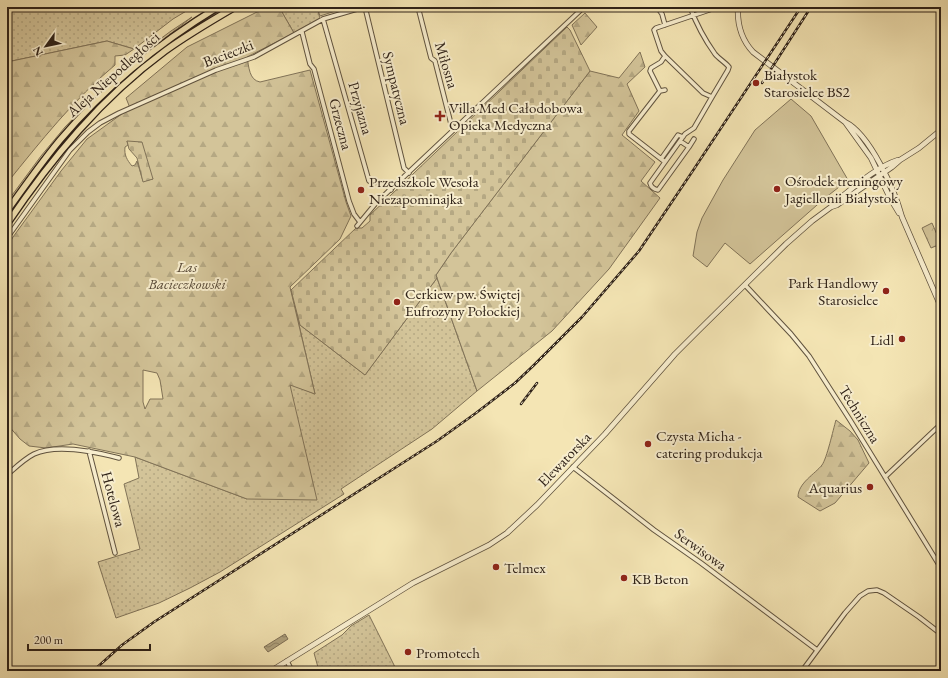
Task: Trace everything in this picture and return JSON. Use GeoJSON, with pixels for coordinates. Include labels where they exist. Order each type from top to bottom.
{"type":"FeatureCollection","features":[{"type":"Feature","properties":{"kind":"main road","name":"Aleja Niepodległości"},"geometry":{"type":"LineString","coordinates":[[7,211],[60,141],[106,92],[173,36],[218,7]]}},
{"type":"Feature","properties":{"kind":"main road","name":"Aleja Niepodległości"},"geometry":{"type":"LineString","coordinates":[[7,224],[65,145],[110,97],[163,52],[234,7]]}},
{"type":"Feature","properties":{"kind":"street","name":"Bacieczki"},"geometry":{"type":"LineString","coordinates":[[7,238],[70,150],[88,132],[100,123],[118,113],[216,70],[254,57],[302,32],[323,19],[364,7]]}},
{"type":"Feature","properties":{"kind":"street","name":"Sympatyczna"},"geometry":{"type":"LineString","coordinates":[[364,7],[404,168],[409,173]]}},
{"type":"Feature","properties":{"kind":"street","name":"Miłosna"},"geometry":{"type":"LineString","coordinates":[[418,7],[431,58],[435,61],[451,124],[454,129]]}},
{"type":"Feature","properties":{"kind":"street"},"geometry":{"type":"LineString","coordinates":[[357,226],[369,210],[584,7]]}},
{"type":"Feature","properties":{"kind":"street"},"geometry":{"type":"LineString","coordinates":[[656,7],[662,14],[665,25]]}},
{"type":"Feature","properties":{"kind":"street"},"geometry":{"type":"LineString","coordinates":[[690,7],[697,24],[715,54],[729,67],[694,128],[683,137],[650,183],[654,189],[658,190],[694,139]]}},
{"type":"Feature","properties":{"kind":"street"},"geometry":{"type":"LineString","coordinates":[[712,97],[703,93],[665,56],[661,51],[654,30],[656,28],[718,7]]}},
{"type":"Feature","properties":{"kind":"street"},"geometry":{"type":"LineString","coordinates":[[738,7],[739,30],[748,47],[846,122],[863,145],[899,204],[902,217],[941,307]]}},
{"type":"Feature","properties":{"kind":"street","name":"Przyjazna"},"geometry":{"type":"LineString","coordinates":[[323,19],[369,181],[384,184],[391,190]]}},
{"type":"Feature","properties":{"kind":"street","name":"Grzeczna"},"geometry":{"type":"LineString","coordinates":[[302,32],[310,64],[314,69],[349,200],[354,214],[360,222]]}},
{"type":"Feature","properties":{"kind":"street"},"geometry":{"type":"LineString","coordinates":[[665,56],[661,62],[651,68],[650,71],[663,90],[629,131],[629,134],[665,162]]}},
{"type":"Feature","properties":{"kind":"street","name":"Elewatorska"},"geometry":{"type":"LineString","coordinates":[[270,671],[413,583],[493,543],[521,521],[622,415],[682,346],[786,244],[835,202],[880,171],[892,167],[941,130]]}},
{"type":"Feature","properties":{"kind":"street"},"geometry":{"type":"LineString","coordinates":[[661,159],[678,135],[683,137]]}},
{"type":"Feature","properties":{"kind":"street"},"geometry":{"type":"LineString","coordinates":[[680,141],[688,147]]}},
{"type":"Feature","properties":{"kind":"street","name":"Techniczna"},"geometry":{"type":"LineString","coordinates":[[745,285],[791,334],[809,356],[941,567]]}},
{"type":"Feature","properties":{"kind":"street"},"geometry":{"type":"LineString","coordinates":[[885,477],[941,424]]}},
{"type":"Feature","properties":{"kind":"street","name":"Hotelowa"},"geometry":{"type":"LineString","coordinates":[[7,475],[26,460],[45,451],[76,449],[119,458]]}},
{"type":"Feature","properties":{"kind":"street","name":"Hotelowa"},"geometry":{"type":"LineString","coordinates":[[89,451],[115,553]]}},
{"type":"Feature","properties":{"kind":"street","name":"Serwisowa"},"geometry":{"type":"LineString","coordinates":[[573,467],[654,530],[720,577],[817,650]]}},
{"type":"Feature","properties":{"kind":"street"},"geometry":{"type":"LineString","coordinates":[[802,671],[845,613],[860,596],[868,591],[877,590],[919,617],[941,634]]}},
{"type":"Feature","properties":{"kind":"street"},"geometry":{"type":"LineString","coordinates":[[287,661],[292,671]]}},
{"type":"Feature","properties":{"kind":"green space"},"geometry":{"type":"Polygon","coordinates":[[[7,7],[193,7],[173,19],[134,49],[107,41],[7,62],[7,7]]]}},
{"type":"Feature","properties":{"kind":"green space"},"geometry":{"type":"Polygon","coordinates":[[[226,7],[229,7],[182,36],[111,93],[48,162],[7,219],[43,167],[95,106],[151,57],[196,26],[226,7]]]}},
{"type":"Feature","properties":{"kind":"green space","name":"Las Bacieczkowski"},"geometry":{"type":"Polygon","coordinates":[[[267,7],[279,7],[294,33],[247,57],[252,76],[256,81],[260,82],[310,70],[351,216],[340,239],[290,287],[315,394],[290,385],[317,500],[247,499],[135,457],[73,444],[46,448],[29,446],[20,439],[7,424],[7,248],[13,237],[61,171],[87,139],[130,108],[126,98],[187,47],[267,7]],[[127,141],[128,145],[125,147],[125,152],[129,162],[132,166],[135,165],[137,161],[143,181],[153,179],[127,141]],[[143,370],[143,402],[145,409],[150,399],[163,399],[160,380],[157,373],[143,370]]]}},
{"type":"Feature","properties":{"kind":"green space"},"geometry":{"type":"Polygon","coordinates":[[[279,7],[317,7],[320,19],[294,33],[279,7]]]}},
{"type":"Feature","properties":{"kind":"green space"},"geometry":{"type":"Polygon","coordinates":[[[317,7],[342,7],[342,9],[320,16],[317,7]]]}},
{"type":"Feature","properties":{"kind":"green space"},"geometry":{"type":"Polygon","coordinates":[[[585,13],[597,27],[581,45],[572,25],[585,13]]]}},
{"type":"Feature","properties":{"kind":"green space"},"geometry":{"type":"Polygon","coordinates":[[[192,17],[122,74],[83,110],[34,169],[7,206],[7,202],[41,156],[65,127],[125,65],[127,60],[136,57],[192,17]]]}},
{"type":"Feature","properties":{"kind":"green space"},"geometry":{"type":"Polygon","coordinates":[[[567,27],[570,30],[590,71],[451,253],[436,275],[437,278],[365,375],[300,325],[291,290],[356,228],[362,228],[370,221],[370,215],[567,27]]]}},
{"type":"Feature","properties":{"kind":"green space"},"geometry":{"type":"Polygon","coordinates":[[[107,41],[134,49],[125,55],[115,56],[115,65],[72,106],[7,183],[7,62],[107,41]]]}},
{"type":"Feature","properties":{"kind":"green space"},"geometry":{"type":"Polygon","coordinates":[[[640,52],[645,67],[627,84],[639,111],[622,135],[655,162],[641,181],[660,198],[609,269],[552,331],[477,391],[436,275],[451,253],[590,71],[619,78],[640,52]]]}},
{"type":"Feature","properties":{"kind":"green space","name":"Ośrodek treningowy Jagiellonii Białystok"},"geometry":{"type":"Polygon","coordinates":[[[791,99],[811,116],[848,180],[825,198],[750,264],[725,243],[707,267],[693,256],[697,232],[702,218],[723,180],[755,130],[791,99]]]}},
{"type":"Feature","properties":{"kind":"green space"},"geometry":{"type":"Polygon","coordinates":[[[127,141],[142,142],[153,179],[143,182],[137,158],[129,149],[127,141]]]}},
{"type":"Feature","properties":{"kind":"green space"},"geometry":{"type":"Polygon","coordinates":[[[932,223],[941,244],[931,248],[922,228],[932,223]]]}},
{"type":"Feature","properties":{"kind":"green space"},"geometry":{"type":"Polygon","coordinates":[[[437,278],[477,391],[432,429],[341,489],[344,494],[220,572],[159,603],[116,618],[98,562],[140,549],[124,484],[139,478],[135,457],[247,499],[290,384],[315,394],[291,290],[300,325],[365,375],[437,278]]]}},
{"type":"Feature","properties":{"kind":"green space"},"geometry":{"type":"Polygon","coordinates":[[[836,420],[850,431],[858,440],[869,463],[835,503],[820,511],[798,497],[801,487],[824,461],[836,420]]]}},
{"type":"Feature","properties":{"kind":"green space"},"geometry":{"type":"Polygon","coordinates":[[[369,615],[397,671],[319,671],[314,653],[369,615]]]}},
{"type":"Feature","properties":{"kind":"water"},"geometry":{"type":"Polygon","coordinates":[[[285,634],[288,639],[268,652],[264,647],[285,634]]]}},
{"type":"Feature","properties":{"kind":"railway"},"geometry":{"type":"LineString","coordinates":[[93,671],[122,645],[154,622],[437,441],[515,383],[582,317],[639,251],[801,7]]}},
{"type":"Feature","properties":{"kind":"railway"},"geometry":{"type":"LineString","coordinates":[[762,83],[811,7]]}},
{"type":"Feature","properties":{"kind":"railway"},"geometry":{"type":"LineString","coordinates":[[521,404],[537,383]]}},
{"type":"Feature","properties":{"kind":"place","name":"Białystok Starosielce BS2"},"geometry":{"type":"Point","coordinates":[756,83]}},
{"type":"Feature","properties":{"kind":"place","name":"Villa Med Całodobowa Opieka Medyczna"},"geometry":{"type":"Point","coordinates":[440,116]}},
{"type":"Feature","properties":{"kind":"place","name":"Ośrodek treningowy Jagiellonii Białystok"},"geometry":{"type":"Point","coordinates":[777,189]}},
{"type":"Feature","properties":{"kind":"place","name":"Przedszkole Wesoła Niezapominajka"},"geometry":{"type":"Point","coordinates":[361,190]}},
{"type":"Feature","properties":{"kind":"place","name":"Park Handlowy Starosielce"},"geometry":{"type":"Point","coordinates":[886,291]}},
{"type":"Feature","properties":{"kind":"place","name":"Cerkiew pw. Świętej Eufrozyny Połockiej"},"geometry":{"type":"Point","coordinates":[397,302]}},
{"type":"Feature","properties":{"kind":"place","name":"Lidl"},"geometry":{"type":"Point","coordinates":[902,339]}},
{"type":"Feature","properties":{"kind":"place","name":"Czysta Micha - catering produkcja"},"geometry":{"type":"Point","coordinates":[648,444]}},
{"type":"Feature","properties":{"kind":"place","name":"Aquarius"},"geometry":{"type":"Point","coordinates":[870,487]}},
{"type":"Feature","properties":{"kind":"place","name":"Telmex"},"geometry":{"type":"Point","coordinates":[496,567]}},
{"type":"Feature","properties":{"kind":"place","name":"KB Beton"},"geometry":{"type":"Point","coordinates":[624,578]}},
{"type":"Feature","properties":{"kind":"place","name":"Promotech"},"geometry":{"type":"Point","coordinates":[408,652]}}]}
